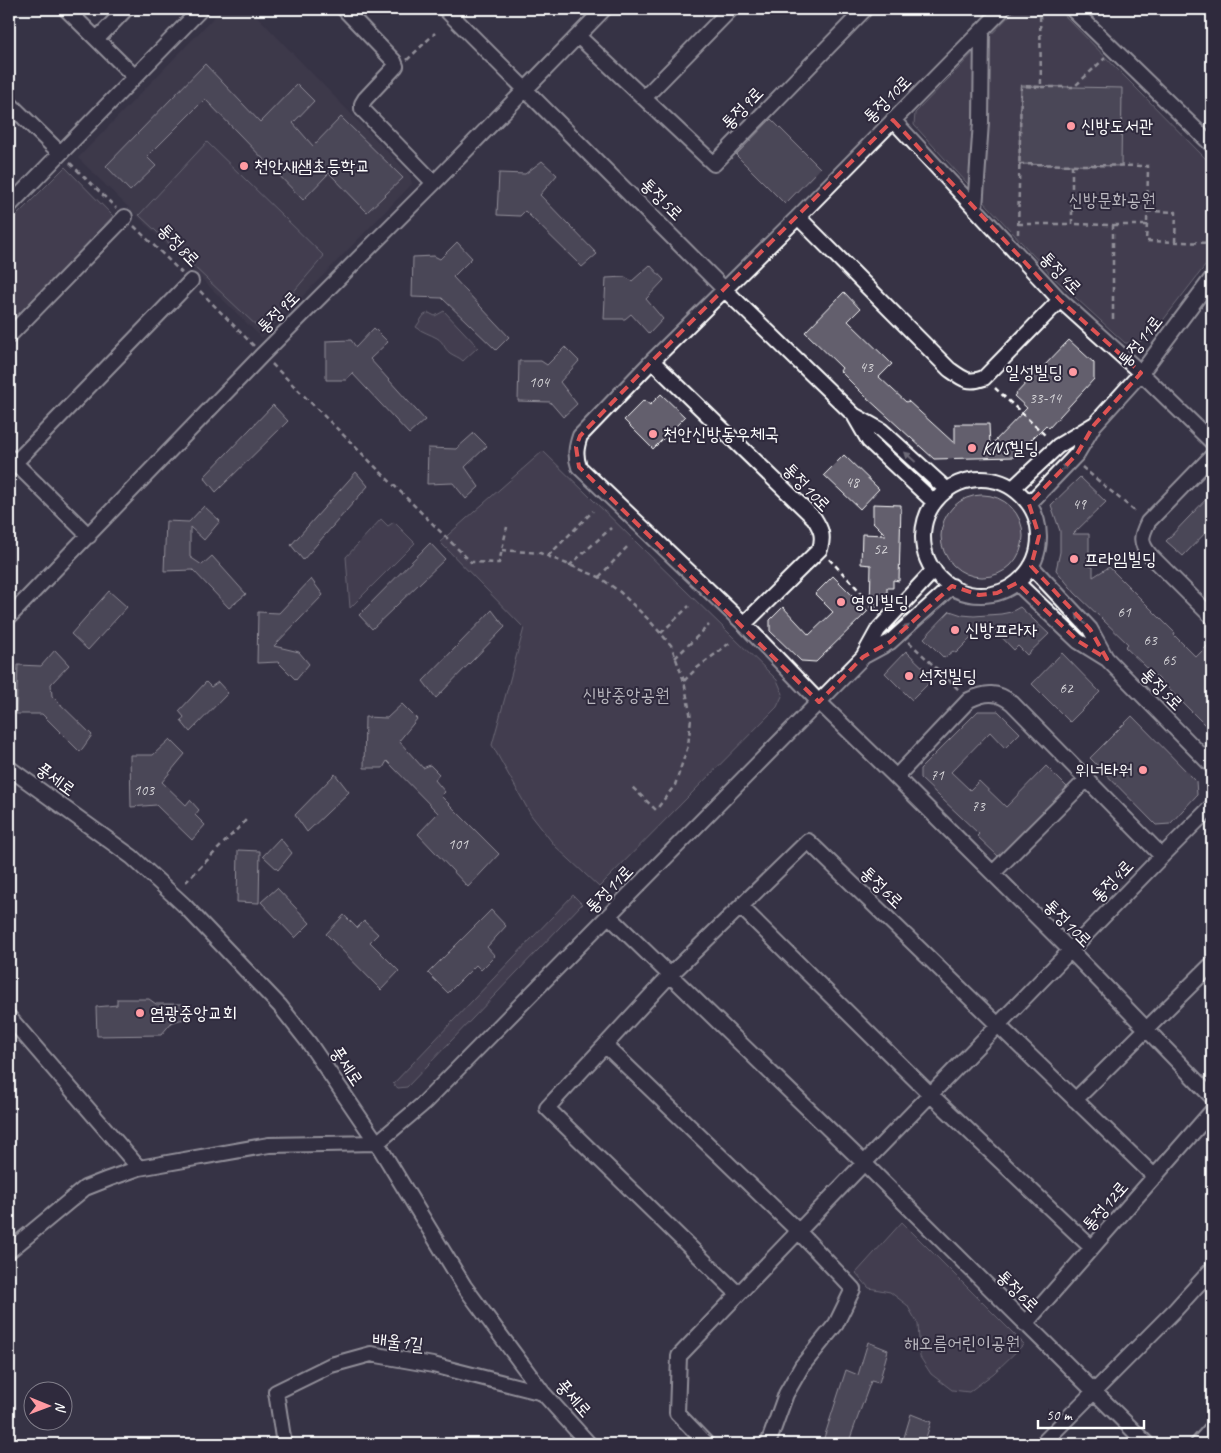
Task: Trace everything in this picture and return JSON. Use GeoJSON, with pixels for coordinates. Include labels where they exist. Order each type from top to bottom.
{"type":"FeatureCollection","features":[{"type":"Feature","properties":{"kind":"street"},"geometry":{"type":"LineString","coordinates":[[66,9],[135,77]]}},
{"type":"Feature","properties":{"kind":"street"},"geometry":{"type":"LineString","coordinates":[[97,39],[126,9]]}},
{"type":"Feature","properties":{"kind":"street"},"geometry":{"type":"LineString","coordinates":[[9,206],[201,9]]}},
{"type":"Feature","properties":{"kind":"street"},"geometry":{"type":"LineString","coordinates":[[344,9],[394,61],[396,66],[365,99],[362,104],[362,110],[434,183]]}},
{"type":"Feature","properties":{"kind":"street","name":"통정5로"},"geometry":{"type":"LineString","coordinates":[[444,9],[724,289],[854,415]]}},
{"type":"Feature","properties":{"kind":"street","name":"통정9로"},"geometry":{"type":"LineString","coordinates":[[9,618],[262,355],[604,9]]}},
{"type":"Feature","properties":{"kind":"street"},"geometry":{"type":"LineString","coordinates":[[644,98],[731,9]]}},
{"type":"Feature","properties":{"kind":"street","name":"통정9로"},"geometry":{"type":"LineString","coordinates":[[578,36],[714,164],[865,9]]}},
{"type":"Feature","properties":{"kind":"street","name":"통정10로"},"geometry":{"type":"LineString","coordinates":[[1003,9],[798,217],[652,361],[580,436],[576,447],[576,458],[579,467],[744,624],[819,702],[1070,950],[1212,1097]]}},
{"type":"Feature","properties":{"kind":"street"},"geometry":{"type":"LineString","coordinates":[[1072,9],[1212,144]]}},
{"type":"Feature","properties":{"kind":"street"},"geometry":{"type":"LineString","coordinates":[[975,208],[981,122],[982,30]]}},
{"type":"Feature","properties":{"kind":"street"},"geometry":{"type":"LineString","coordinates":[[9,103],[60,153]]}},
{"type":"Feature","properties":{"kind":"street","name":"통정4로"},"geometry":{"type":"LineString","coordinates":[[893,120],[1060,300],[1141,373],[1212,442]]}},
{"type":"Feature","properties":{"kind":"street"},"geometry":{"type":"LineString","coordinates":[[9,336],[125,217]]}},
{"type":"Feature","properties":{"kind":"street"},"geometry":{"type":"LineString","coordinates":[[798,217],[949,369],[963,379],[974,382],[984,378],[1060,300]]}},
{"type":"Feature","properties":{"kind":"street","name":"통정11로"},"geometry":{"type":"LineString","coordinates":[[1094,424],[1141,373],[1212,278]]}},
{"type":"Feature","properties":{"kind":"street","name":"통정8로"},"geometry":{"type":"LineString","coordinates":[[89,536],[11,462],[191,281]]}},
{"type":"Feature","properties":{"kind":"street","name":"통정10로"},"geometry":{"type":"LineString","coordinates":[[652,361],[814,518],[821,529],[823,540],[820,549]]}},
{"type":"Feature","properties":{"kind":"street"},"geometry":{"type":"LineString","coordinates":[[854,415],[881,430],[946,489]]}},
{"type":"Feature","properties":{"kind":"street"},"geometry":{"type":"LineString","coordinates":[[854,415],[869,441],[934,502]]}},
{"type":"Feature","properties":{"kind":"street"},"geometry":{"type":"LineString","coordinates":[[1013,488],[1058,446],[1094,424]]}},
{"type":"Feature","properties":{"kind":"street"},"geometry":{"type":"LineString","coordinates":[[1029,504],[1072,459],[1094,424]]}},
{"type":"Feature","properties":{"kind":"street"},"geometry":{"type":"LineString","coordinates":[[1212,456],[1148,522],[1142,534],[1143,547],[1212,617]]}},
{"type":"Feature","properties":{"kind":"street"},"geometry":{"type":"LineString","coordinates":[[977,478],[996,480],[1013,488],[1029,504],[1036,517],[1040,536],[1037,555],[1031,566],[1017,583],[997,593],[979,595],[960,591],[944,581],[934,570],[924,548],[923,528],[929,510],[946,489],[958,483],[977,478]]}},
{"type":"Feature","properties":{"kind":"street"},"geometry":{"type":"LineString","coordinates":[[744,624],[820,549]]}},
{"type":"Feature","properties":{"kind":"street"},"geometry":{"type":"LineString","coordinates":[[1031,566],[1090,629],[1107,659]]}},
{"type":"Feature","properties":{"kind":"street"},"geometry":{"type":"LineString","coordinates":[[864,657],[878,630],[934,570]]}},
{"type":"Feature","properties":{"kind":"street"},"geometry":{"type":"LineString","coordinates":[[1017,583],[1078,641],[1107,659]]}},
{"type":"Feature","properties":{"kind":"street"},"geometry":{"type":"LineString","coordinates":[[864,657],[890,642],[952,586]]}},
{"type":"Feature","properties":{"kind":"street","name":"통정11로"},"geometry":{"type":"LineString","coordinates":[[377,1143],[424,1104],[864,657]]}},
{"type":"Feature","properties":{"kind":"street","name":"통정5로"},"geometry":{"type":"LineString","coordinates":[[1107,659],[1212,766]]}},
{"type":"Feature","properties":{"kind":"street"},"geometry":{"type":"LineString","coordinates":[[896,776],[969,700],[981,694],[1004,696],[1162,856]]}},
{"type":"Feature","properties":{"kind":"street","name":"풍세로"},"geometry":{"type":"LineString","coordinates":[[9,768],[132,857],[184,905],[280,1006],[309,1044],[377,1143],[464,1286],[543,1393],[589,1444]]}},
{"type":"Feature","properties":{"kind":"street"},"geometry":{"type":"LineString","coordinates":[[993,874],[1086,779]]}},
{"type":"Feature","properties":{"kind":"street","name":"통정4로"},"geometry":{"type":"LineString","coordinates":[[864,1163],[1212,806]]}},
{"type":"Feature","properties":{"kind":"street","name":"통정6로"},"geometry":{"type":"LineString","coordinates":[[738,1294],[547,1108],[670,975],[808,841],[998,1026]]}},
{"type":"Feature","properties":{"kind":"street"},"geometry":{"type":"LineString","coordinates":[[741,907],[930,1094],[1092,1248]]}},
{"type":"Feature","properties":{"kind":"street","name":"통정6로"},"geometry":{"type":"LineString","coordinates":[[609,916],[864,1163],[1092,1392],[1147,1444]]}},
{"type":"Feature","properties":{"kind":"street"},"geometry":{"type":"LineString","coordinates":[[1076,1100],[1212,964]]}},
{"type":"Feature","properties":{"kind":"street"},"geometry":{"type":"LineString","coordinates":[[9,1017],[139,1168]]}},
{"type":"Feature","properties":{"kind":"street"},"geometry":{"type":"LineString","coordinates":[[998,1026],[1155,1177]]}},
{"type":"Feature","properties":{"kind":"street"},"geometry":{"type":"LineString","coordinates":[[605,1045],[798,1232],[853,1289],[836,1324],[802,1366],[790,1387],[768,1444]]}},
{"type":"Feature","properties":{"kind":"street","name":"통정12로"},"geometry":{"type":"LineString","coordinates":[[1025,1324],[1212,1111]]}},
{"type":"Feature","properties":{"kind":"street"},"geometry":{"type":"LineString","coordinates":[[9,1251],[85,1188],[139,1168],[269,1145],[377,1143]]}},
{"type":"Feature","properties":{"kind":"street"},"geometry":{"type":"LineString","coordinates":[[707,1444],[677,1413],[679,1356],[864,1163]]}},
{"type":"Feature","properties":{"kind":"street"},"geometry":{"type":"LineString","coordinates":[[1042,1444],[1176,1309],[1212,1269]]}},
{"type":"Feature","properties":{"kind":"street","name":"배울1길"},"geometry":{"type":"LineString","coordinates":[[284,1444],[276,1392],[331,1365],[371,1354],[433,1365],[543,1393]]}},
{"type":"Feature","properties":{"kind":"street"},"geometry":{"type":"LineString","coordinates":[[1198,1444],[1212,1428]]}},
{"type":"Feature","properties":{"kind":"path"},"geometry":{"type":"LineString","coordinates":[[1040,9],[1041,87]]}},
{"type":"Feature","properties":{"kind":"path"},"geometry":{"type":"LineString","coordinates":[[396,66],[406,62],[435,33]]}},
{"type":"Feature","properties":{"kind":"path"},"geometry":{"type":"LineString","coordinates":[[1018,239],[1021,86],[1074,87],[1106,58]]}},
{"type":"Feature","properties":{"kind":"path","name":"통정8로"},"geometry":{"type":"LineString","coordinates":[[60,153],[191,281]]}},
{"type":"Feature","properties":{"kind":"path"},"geometry":{"type":"LineString","coordinates":[[1019,164],[1148,166],[1146,241],[1212,243]]}},
{"type":"Feature","properties":{"kind":"path"},"geometry":{"type":"LineString","coordinates":[[1072,165],[1072,224]]}},
{"type":"Feature","properties":{"kind":"path"},"geometry":{"type":"LineString","coordinates":[[1147,211],[1176,212],[1175,242]]}},
{"type":"Feature","properties":{"kind":"path"},"geometry":{"type":"LineString","coordinates":[[1018,224],[1146,225]]}},
{"type":"Feature","properties":{"kind":"path"},"geometry":{"type":"LineString","coordinates":[[1113,224],[1113,323]]}},
{"type":"Feature","properties":{"kind":"path"},"geometry":{"type":"LineString","coordinates":[[191,281],[262,355],[470,562],[499,563],[507,527]]}},
{"type":"Feature","properties":{"kind":"path"},"geometry":{"type":"LineString","coordinates":[[984,378],[1058,446]]}},
{"type":"Feature","properties":{"kind":"path"},"geometry":{"type":"LineString","coordinates":[[1072,459],[1148,522]]}},
{"type":"Feature","properties":{"kind":"path"},"geometry":{"type":"LineString","coordinates":[[548,557],[593,511]]}},
{"type":"Feature","properties":{"kind":"path"},"geometry":{"type":"LineString","coordinates":[[570,566],[610,528]]}},
{"type":"Feature","properties":{"kind":"path"},"geometry":{"type":"LineString","coordinates":[[599,577],[628,546]]}},
{"type":"Feature","properties":{"kind":"path"},"geometry":{"type":"LineString","coordinates":[[820,549],[888,620]]}},
{"type":"Feature","properties":{"kind":"path"},"geometry":{"type":"LineString","coordinates":[[502,550],[540,553],[599,577],[620,592],[671,645],[684,681],[691,718],[688,746],[676,785],[656,810],[631,786]]}},
{"type":"Feature","properties":{"kind":"path"},"geometry":{"type":"LineString","coordinates":[[661,634],[689,606]]}},
{"type":"Feature","properties":{"kind":"path"},"geometry":{"type":"LineString","coordinates":[[675,658],[709,625]]}},
{"type":"Feature","properties":{"kind":"path"},"geometry":{"type":"LineString","coordinates":[[900,633],[969,700]]}},
{"type":"Feature","properties":{"kind":"path"},"geometry":{"type":"LineString","coordinates":[[684,681],[697,668],[731,642]]}},
{"type":"Feature","properties":{"kind":"path"},"geometry":{"type":"LineString","coordinates":[[186,882],[247,819]]}},
{"type":"Feature","properties":{"kind":"highlighted area"},"geometry":{"type":"Polygon","coordinates":[[[893,120],[1060,300],[1141,373],[1094,425],[1077,454],[1029,504],[1039,536],[1031,566],[1090,629],[1107,659],[1078,641],[1017,583],[997,593],[979,595],[952,586],[890,642],[863,657],[819,702],[579,467],[576,447],[580,436],[652,361],[893,120]]]}},
{"type":"Feature","properties":{"kind":"shaded area","name":"천안새샘초등학교"},"geometry":{"type":"Polygon","coordinates":[[[222,9],[250,9],[410,175],[412,184],[262,338],[78,158],[222,9]]]}},
{"type":"Feature","properties":{"kind":"green space","name":"신방문화공원"},"geometry":{"type":"Polygon","coordinates":[[[1016,9],[1058,9],[1212,165],[1212,257],[1154,332],[1138,343],[1125,343],[1053,277],[914,125],[915,113],[1016,9]]]}},
{"type":"Feature","properties":{"kind":"green space"},"geometry":{"type":"Polygon","coordinates":[[[207,142],[324,256],[261,330],[139,215],[207,142]]]}},
{"type":"Feature","properties":{"kind":"green space"},"geometry":{"type":"Polygon","coordinates":[[[65,167],[113,216],[18,318],[9,310],[9,223],[65,167]]]}},
{"type":"Feature","properties":{"kind":"green space"},"geometry":{"type":"Polygon","coordinates":[[[444,311],[478,347],[463,361],[448,351],[439,340],[416,327],[424,315],[429,313],[435,316],[444,311]]]}},
{"type":"Feature","properties":{"kind":"green space","name":"신방중앙공원"},"geometry":{"type":"Polygon","coordinates":[[[543,451],[777,680],[783,694],[777,707],[599,887],[555,846],[531,815],[492,745],[524,628],[440,542],[543,451]]]}},
{"type":"Feature","properties":{"kind":"green space"},"geometry":{"type":"Polygon","coordinates":[[[974,495],[990,495],[1005,501],[1017,513],[1023,528],[1023,544],[1017,559],[1005,571],[990,577],[974,577],[959,571],[947,559],[941,544],[941,528],[947,513],[959,501],[974,495]]]}},
{"type":"Feature","properties":{"kind":"green space"},"geometry":{"type":"Polygon","coordinates":[[[381,519],[388,526],[394,522],[415,543],[350,608],[346,557],[381,519]]]}},
{"type":"Feature","properties":{"kind":"green space"},"geometry":{"type":"Polygon","coordinates":[[[573,895],[582,904],[407,1087],[398,1088],[393,1084],[573,895]]]}},
{"type":"Feature","properties":{"kind":"green space","name":"해오름어린이공원"},"geometry":{"type":"Polygon","coordinates":[[[902,1222],[1024,1344],[994,1373],[969,1392],[952,1390],[931,1374],[920,1357],[918,1324],[907,1305],[890,1292],[869,1288],[856,1273],[902,1222]]]}},
{"type":"Feature","properties":{"kind":"building"},"geometry":{"type":"Polygon","coordinates":[[[205,64],[260,122],[297,84],[314,101],[293,123],[313,146],[341,117],[403,178],[367,212],[329,173],[303,200],[205,99],[147,157],[156,166],[130,191],[106,166],[205,64]]]}},
{"type":"Feature","properties":{"kind":"building","name":"신방도서관"},"geometry":{"type":"Polygon","coordinates":[[[1021,86],[1122,88],[1121,166],[1019,164],[1021,86]]]}},
{"type":"Feature","properties":{"kind":"building"},"geometry":{"type":"Polygon","coordinates":[[[771,119],[820,168],[785,204],[736,155],[771,119]]]}},
{"type":"Feature","properties":{"kind":"building"},"geometry":{"type":"Polygon","coordinates":[[[542,161],[557,175],[540,195],[597,254],[582,267],[525,211],[520,216],[497,215],[499,173],[525,174],[542,161]]]}},
{"type":"Feature","properties":{"kind":"building"},"geometry":{"type":"Polygon","coordinates":[[[457,242],[472,258],[453,277],[509,337],[496,350],[442,298],[412,297],[413,257],[434,256],[440,259],[457,242]]]}},
{"type":"Feature","properties":{"kind":"building"},"geometry":{"type":"Polygon","coordinates":[[[650,265],[664,280],[646,299],[663,319],[649,334],[631,314],[625,319],[604,319],[606,278],[625,277],[632,281],[650,265]]]}},
{"type":"Feature","properties":{"kind":"building"},"geometry":{"type":"Polygon","coordinates":[[[844,292],[860,309],[848,321],[892,364],[879,377],[955,444],[955,424],[989,424],[990,446],[1027,408],[1014,396],[1069,340],[1094,363],[1094,379],[1049,428],[1046,425],[1014,457],[934,459],[866,397],[840,371],[842,368],[805,332],[844,292]]]}},
{"type":"Feature","properties":{"kind":"building"},"geometry":{"type":"Polygon","coordinates":[[[374,328],[388,342],[370,359],[425,420],[409,434],[352,373],[346,380],[326,380],[326,341],[351,340],[356,347],[374,328]]]}},
{"type":"Feature","properties":{"kind":"building"},"geometry":{"type":"Polygon","coordinates":[[[565,347],[579,361],[560,382],[577,404],[563,417],[550,402],[518,401],[519,361],[541,361],[547,365],[565,347]]]}},
{"type":"Feature","properties":{"kind":"building","name":"천안신방동우체국"},"geometry":{"type":"Polygon","coordinates":[[[661,394],[685,417],[653,449],[624,420],[644,400],[650,405],[661,394]]]}},
{"type":"Feature","properties":{"kind":"building"},"geometry":{"type":"Polygon","coordinates":[[[273,405],[288,421],[216,492],[204,477],[273,405]]]}},
{"type":"Feature","properties":{"kind":"building"},"geometry":{"type":"Polygon","coordinates":[[[474,433],[487,446],[465,467],[479,487],[466,499],[453,483],[427,484],[428,448],[456,449],[474,433]]]}},
{"type":"Feature","properties":{"kind":"building"},"geometry":{"type":"Polygon","coordinates":[[[844,455],[879,489],[860,509],[824,475],[844,455]]]}},
{"type":"Feature","properties":{"kind":"building"},"geometry":{"type":"Polygon","coordinates":[[[356,472],[368,486],[303,560],[291,545],[356,472]]]}},
{"type":"Feature","properties":{"kind":"building"},"geometry":{"type":"Polygon","coordinates":[[[1080,477],[1106,502],[1073,534],[1089,534],[1089,566],[1093,567],[1093,577],[1109,567],[1175,633],[1174,635],[1196,657],[1212,641],[1212,732],[1125,647],[1128,644],[1075,593],[1056,570],[1060,552],[1060,531],[1051,505],[1080,477]]]}},
{"type":"Feature","properties":{"kind":"building"},"geometry":{"type":"Polygon","coordinates":[[[1212,493],[1212,526],[1183,556],[1166,541],[1212,493]]]}},
{"type":"Feature","properties":{"kind":"building"},"geometry":{"type":"Polygon","coordinates":[[[873,504],[901,505],[899,581],[893,580],[893,588],[887,588],[887,594],[870,608],[871,565],[861,564],[862,534],[886,535],[873,522],[873,504]]]}},
{"type":"Feature","properties":{"kind":"building"},"geometry":{"type":"Polygon","coordinates":[[[204,506],[220,521],[204,540],[190,527],[190,557],[202,565],[212,556],[246,594],[229,608],[193,570],[164,571],[166,521],[189,522],[204,506]]]}},
{"type":"Feature","properties":{"kind":"building"},"geometry":{"type":"Polygon","coordinates":[[[430,543],[445,559],[372,629],[359,615],[430,543]]]}},
{"type":"Feature","properties":{"kind":"building"},"geometry":{"type":"Polygon","coordinates":[[[833,576],[868,611],[816,662],[801,661],[770,631],[770,620],[783,607],[809,635],[833,612],[815,594],[833,576]]]}},
{"type":"Feature","properties":{"kind":"building"},"geometry":{"type":"Polygon","coordinates":[[[311,579],[323,595],[274,646],[299,652],[309,664],[296,680],[278,662],[257,663],[258,612],[279,613],[311,579]]]}},
{"type":"Feature","properties":{"kind":"building"},"geometry":{"type":"Polygon","coordinates":[[[109,591],[127,607],[88,650],[71,634],[109,591]]]}},
{"type":"Feature","properties":{"kind":"building"},"geometry":{"type":"Polygon","coordinates":[[[1020,607],[1049,634],[1027,655],[1018,646],[1014,650],[987,622],[956,653],[953,651],[944,658],[924,638],[950,611],[974,616],[1001,614],[1011,612],[1020,607]]]}},
{"type":"Feature","properties":{"kind":"building"},"geometry":{"type":"Polygon","coordinates":[[[492,610],[505,627],[436,698],[423,681],[492,610]]]}},
{"type":"Feature","properties":{"kind":"building"},"geometry":{"type":"Polygon","coordinates":[[[55,650],[69,665],[51,684],[52,696],[92,735],[80,752],[42,714],[16,714],[18,665],[41,666],[55,650]]]}},
{"type":"Feature","properties":{"kind":"building","name":"석정빌딩"},"geometry":{"type":"Polygon","coordinates":[[[906,651],[934,678],[912,700],[885,673],[906,651]]]}},
{"type":"Feature","properties":{"kind":"building"},"geometry":{"type":"Polygon","coordinates":[[[1062,653],[1100,692],[1070,722],[1032,684],[1062,653]]]}},
{"type":"Feature","properties":{"kind":"building"},"geometry":{"type":"Polygon","coordinates":[[[206,682],[211,687],[218,682],[228,693],[190,732],[181,721],[184,717],[179,711],[206,682]]]}},
{"type":"Feature","properties":{"kind":"building"},"geometry":{"type":"Polygon","coordinates":[[[402,704],[417,719],[399,741],[423,768],[430,765],[439,774],[435,780],[445,792],[441,796],[499,854],[468,887],[418,834],[438,813],[387,761],[383,768],[364,768],[365,717],[387,718],[402,704]]]}},
{"type":"Feature","properties":{"kind":"building"},"geometry":{"type":"Polygon","coordinates":[[[978,711],[998,711],[1020,733],[1005,748],[990,732],[951,772],[970,790],[979,781],[1006,807],[1046,766],[1067,787],[998,856],[977,836],[979,834],[920,778],[920,769],[978,711]]]}},
{"type":"Feature","properties":{"kind":"building","name":"위너타워"},"geometry":{"type":"Polygon","coordinates":[[[1132,716],[1196,781],[1197,795],[1170,824],[1156,825],[1090,758],[1132,716]]]}},
{"type":"Feature","properties":{"kind":"building"},"geometry":{"type":"Polygon","coordinates":[[[170,739],[185,754],[162,782],[186,805],[190,800],[199,810],[195,815],[205,825],[192,840],[156,805],[131,807],[130,755],[153,755],[170,739]]]}},
{"type":"Feature","properties":{"kind":"building"},"geometry":{"type":"Polygon","coordinates":[[[335,774],[349,792],[307,832],[295,815],[335,774]]]}},
{"type":"Feature","properties":{"kind":"building"},"geometry":{"type":"Polygon","coordinates":[[[280,838],[292,853],[278,870],[263,856],[280,838]]]}},
{"type":"Feature","properties":{"kind":"building"},"geometry":{"type":"Polygon","coordinates":[[[238,850],[260,851],[259,903],[237,902],[238,850]]]}},
{"type":"Feature","properties":{"kind":"building"},"geometry":{"type":"Polygon","coordinates":[[[277,888],[310,923],[295,938],[261,902],[277,888]]]}},
{"type":"Feature","properties":{"kind":"building"},"geometry":{"type":"Polygon","coordinates":[[[491,910],[506,926],[487,947],[495,956],[481,970],[476,965],[448,993],[428,973],[491,910]]]}},
{"type":"Feature","properties":{"kind":"building"},"geometry":{"type":"Polygon","coordinates":[[[344,915],[357,928],[364,921],[378,934],[370,942],[399,971],[381,990],[326,934],[344,915]]]}},
{"type":"Feature","properties":{"kind":"building","name":"염광중앙교회"},"geometry":{"type":"Polygon","coordinates":[[[117,999],[149,999],[156,1004],[183,1004],[184,1019],[172,1022],[161,1035],[97,1036],[96,1007],[117,1005],[117,999]]]}},
{"type":"Feature","properties":{"kind":"building"},"geometry":{"type":"Polygon","coordinates":[[[868,1342],[888,1350],[879,1383],[871,1381],[848,1444],[822,1444],[846,1370],[858,1375],[868,1342]]]}},
{"type":"Feature","properties":{"kind":"building"},"geometry":{"type":"Polygon","coordinates":[[[911,1414],[931,1422],[924,1444],[902,1444],[911,1414]]]}},
{"type":"Feature","properties":{"kind":"place","name":"신방도서관"},"geometry":{"type":"Point","coordinates":[1071,126]}},
{"type":"Feature","properties":{"kind":"place","name":"천안새샘초등학교"},"geometry":{"type":"Point","coordinates":[244,166]}},
{"type":"Feature","properties":{"kind":"place","name":"일성빌딩"},"geometry":{"type":"Point","coordinates":[1073,372]}},
{"type":"Feature","properties":{"kind":"place","name":"천안신방동우체국"},"geometry":{"type":"Point","coordinates":[653,434]}},
{"type":"Feature","properties":{"kind":"place","name":"KNS빌딩"},"geometry":{"type":"Point","coordinates":[972,448]}},
{"type":"Feature","properties":{"kind":"place","name":"프라임빌딩"},"geometry":{"type":"Point","coordinates":[1074,559]}},
{"type":"Feature","properties":{"kind":"place","name":"영인빌딩"},"geometry":{"type":"Point","coordinates":[841,602]}},
{"type":"Feature","properties":{"kind":"place","name":"신방프라자"},"geometry":{"type":"Point","coordinates":[955,630]}},
{"type":"Feature","properties":{"kind":"place","name":"석정빌딩"},"geometry":{"type":"Point","coordinates":[909,676]}},
{"type":"Feature","properties":{"kind":"place","name":"위너타워"},"geometry":{"type":"Point","coordinates":[1143,770]}},
{"type":"Feature","properties":{"kind":"place","name":"염광중앙교회"},"geometry":{"type":"Point","coordinates":[140,1013]}}]}
